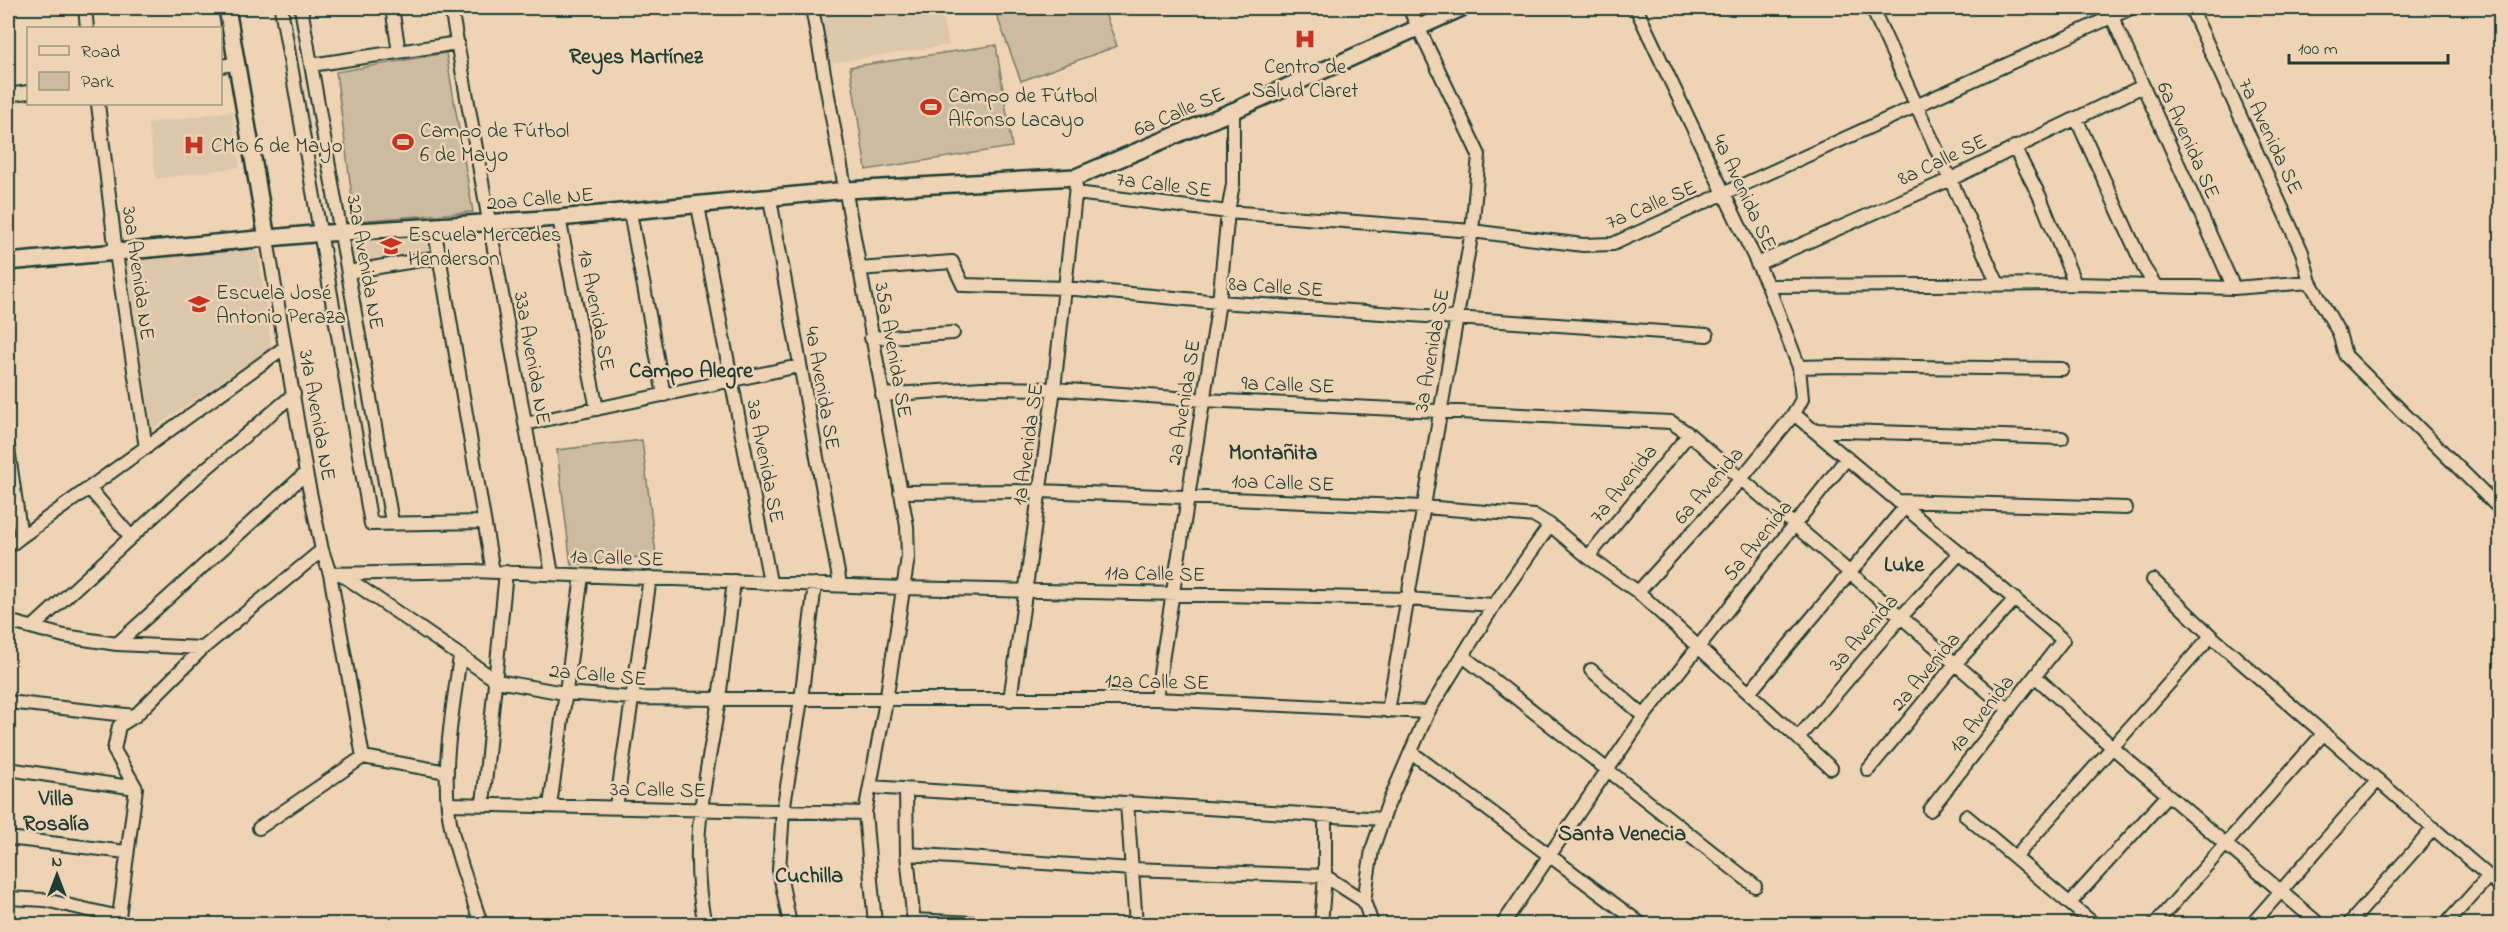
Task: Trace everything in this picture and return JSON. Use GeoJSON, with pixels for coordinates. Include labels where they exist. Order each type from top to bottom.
{"type":"FeatureCollection","features":[{"type":"Feature","properties":{"kind":"street"},"geometry":{"type":"LineString","coordinates":[[84,8],[87,27]]}},
{"type":"Feature","properties":{"kind":"street","name":"31a Avenida NE"},"geometry":{"type":"LineString","coordinates":[[227,8],[228,65],[267,239],[306,473],[322,550],[335,574],[363,757]]}},
{"type":"Feature","properties":{"kind":"street"},"geometry":{"type":"LineString","coordinates":[[281,8],[371,524],[484,522]]}},
{"type":"Feature","properties":{"kind":"street","name":"32a Avenida NE"},"geometry":{"type":"LineString","coordinates":[[300,8],[392,522]]}},
{"type":"Feature","properties":{"kind":"street"},"geometry":{"type":"LineString","coordinates":[[392,8],[399,52]]}},
{"type":"Feature","properties":{"kind":"street","name":"33a Avenida NE"},"geometry":{"type":"LineString","coordinates":[[452,8],[552,574]]}},
{"type":"Feature","properties":{"kind":"street","name":"35a Avenida SE"},"geometry":{"type":"LineString","coordinates":[[812,8],[907,526],[908,557],[886,701],[865,813],[875,924]]}},
{"type":"Feature","properties":{"kind":"street","name":"3a Avenida SE"},"geometry":{"type":"LineString","coordinates":[[1388,711],[1472,231],[1479,155],[1409,8]]}},
{"type":"Feature","properties":{"kind":"street","name":"6a Calle SE"},"geometry":{"type":"LineString","coordinates":[[1076,185],[1233,111],[1462,8]]}},
{"type":"Feature","properties":{"kind":"street","name":"4a Avenida SE"},"geometry":{"type":"LineString","coordinates":[[1636,8],[1768,286],[1799,367],[1802,399]]}},
{"type":"Feature","properties":{"kind":"street"},"geometry":{"type":"LineString","coordinates":[[1872,8],[1998,284]]}},
{"type":"Feature","properties":{"kind":"street","name":"7a Calle SE"},"geometry":{"type":"LineString","coordinates":[[1076,185],[1228,212],[1472,231],[1583,245],[1614,244],[2110,12],[2131,8]]}},
{"type":"Feature","properties":{"kind":"street","name":"7a Avenida SE"},"geometry":{"type":"LineString","coordinates":[[2191,8],[2302,252],[2310,282],[2339,333],[2345,355],[2500,509]]}},
{"type":"Feature","properties":{"kind":"street","name":"6a Avenida SE"},"geometry":{"type":"LineString","coordinates":[[2110,12],[2234,288]]}},
{"type":"Feature","properties":{"kind":"street"},"geometry":{"type":"LineString","coordinates":[[311,65],[458,43]]}},
{"type":"Feature","properties":{"kind":"street","name":"8a Calle SE"},"geometry":{"type":"LineString","coordinates":[[1757,264],[1949,180],[2143,86]]}},
{"type":"Feature","properties":{"kind":"street"},"geometry":{"type":"LineString","coordinates":[[8,95],[27,92]]}},
{"type":"Feature","properties":{"kind":"street","name":"30a Avenida NE"},"geometry":{"type":"LineString","coordinates":[[98,105],[116,253],[146,448]]}},
{"type":"Feature","properties":{"kind":"street","name":"2a Avenida SE"},"geometry":{"type":"LineString","coordinates":[[1156,699],[1219,302],[1233,184],[1233,111]]}},
{"type":"Feature","properties":{"kind":"street"},"geometry":{"type":"LineString","coordinates":[[2076,118],[2144,268],[2155,285]]}},
{"type":"Feature","properties":{"kind":"street"},"geometry":{"type":"LineString","coordinates":[[2013,147],[2040,197],[2075,284]]}},
{"type":"Feature","properties":{"kind":"street","name":"20a Calle NE"},"geometry":{"type":"LineString","coordinates":[[8,262],[320,234],[489,224],[630,212],[847,190],[1076,185]]}},
{"type":"Feature","properties":{"kind":"street","name":"1a Avenida SE"},"geometry":{"type":"LineString","coordinates":[[1010,700],[1054,389],[1076,185]]}},
{"type":"Feature","properties":{"kind":"street","name":"4a Avenida SE"},"geometry":{"type":"LineString","coordinates":[[770,199],[840,584]]}},
{"type":"Feature","properties":{"kind":"street","name":"3a Avenida SE"},"geometry":{"type":"LineString","coordinates":[[698,206],[770,582]]}},
{"type":"Feature","properties":{"kind":"street"},"geometry":{"type":"LineString","coordinates":[[630,212],[664,394]]}},
{"type":"Feature","properties":{"kind":"street","name":"1a Avenida SE"},"geometry":{"type":"LineString","coordinates":[[559,218],[597,409]]}},
{"type":"Feature","properties":{"kind":"street"},"geometry":{"type":"LineString","coordinates":[[434,226],[493,572]]}},
{"type":"Feature","properties":{"kind":"street"},"geometry":{"type":"LineString","coordinates":[[348,272],[440,257]]}},
{"type":"Feature","properties":{"kind":"street","name":"8a Calle SE"},"geometry":{"type":"LineString","coordinates":[[859,269],[952,262],[963,285],[1065,288],[1219,302],[1457,316],[1707,335]]}},
{"type":"Feature","properties":{"kind":"street"},"geometry":{"type":"LineString","coordinates":[[1768,286],[2075,284],[2234,288],[2310,282]]}},
{"type":"Feature","properties":{"kind":"street"},"geometry":{"type":"LineString","coordinates":[[871,338],[953,333]]}},
{"type":"Feature","properties":{"kind":"street"},"geometry":{"type":"LineString","coordinates":[[8,547],[285,347]]}},
{"type":"Feature","properties":{"kind":"street"},"geometry":{"type":"LineString","coordinates":[[525,424],[799,366]]}},
{"type":"Feature","properties":{"kind":"street"},"geometry":{"type":"LineString","coordinates":[[1799,367],[2062,369]]}},
{"type":"Feature","properties":{"kind":"street","name":"9a Calle SE"},"geometry":{"type":"LineString","coordinates":[[882,395],[982,388],[1054,389],[1203,400],[1671,422],[1689,434],[2008,710]]}},
{"type":"Feature","properties":{"kind":"street"},"geometry":{"type":"LineString","coordinates":[[33,627],[202,472],[294,394]]}},
{"type":"Feature","properties":{"kind":"street","name":"6a Avenida"},"geometry":{"type":"LineString","coordinates":[[1638,592],[1741,479],[1794,414],[1802,399]]}},
{"type":"Feature","properties":{"kind":"street"},"geometry":{"type":"LineString","coordinates":[[1794,414],[2014,599]]}},
{"type":"Feature","properties":{"kind":"street"},"geometry":{"type":"LineString","coordinates":[[1814,430],[2062,438]]}},
{"type":"Feature","properties":{"kind":"street","name":"7a Avenida"},"geometry":{"type":"LineString","coordinates":[[1588,557],[1689,434]]}},
{"type":"Feature","properties":{"kind":"street"},"geometry":{"type":"LineString","coordinates":[[8,448],[21,537]]}},
{"type":"Feature","properties":{"kind":"street","name":"5a Avenida"},"geometry":{"type":"LineString","coordinates":[[1503,924],[1644,716],[1847,458]]}},
{"type":"Feature","properties":{"kind":"street"},"geometry":{"type":"LineString","coordinates":[[117,644],[306,473]]}},
{"type":"Feature","properties":{"kind":"street"},"geometry":{"type":"LineString","coordinates":[[89,488],[131,537]]}},
{"type":"Feature","properties":{"kind":"street","name":"10a Calle SE"},"geometry":{"type":"LineString","coordinates":[[900,492],[1040,490],[1424,507],[1535,516],[1638,592],[1831,768]]}},
{"type":"Feature","properties":{"kind":"street"},"geometry":{"type":"LineString","coordinates":[[1901,504],[2127,508]]}},
{"type":"Feature","properties":{"kind":"street"},"geometry":{"type":"LineString","coordinates":[[1749,693],[1849,572],[1901,504]]}},
{"type":"Feature","properties":{"kind":"street"},"geometry":{"type":"LineString","coordinates":[[1372,924],[1364,902],[1372,850],[1428,712],[1494,605],[1550,525]]}},
{"type":"Feature","properties":{"kind":"street"},"geometry":{"type":"LineString","coordinates":[[8,898],[45,900],[120,921],[126,852],[136,788],[114,750],[118,726],[135,717],[203,648],[322,550]]}},
{"type":"Feature","properties":{"kind":"street","name":"3a Avenida"},"geometry":{"type":"LineString","coordinates":[[1798,738],[1900,617],[1960,553]]}},
{"type":"Feature","properties":{"kind":"street"},"geometry":{"type":"LineString","coordinates":[[483,804],[506,572]]}},
{"type":"Feature","properties":{"kind":"street","name":"1a Calle SE"},"geometry":{"type":"LineString","coordinates":[[335,574],[506,572],[903,588]]}},
{"type":"Feature","properties":{"kind":"street","name":"2a Calle SE"},"geometry":{"type":"LineString","coordinates":[[335,574],[497,681],[564,693],[633,698],[886,701]]}},
{"type":"Feature","properties":{"kind":"street"},"geometry":{"type":"LineString","coordinates":[[549,806],[582,576]]}},
{"type":"Feature","properties":{"kind":"street"},"geometry":{"type":"LineString","coordinates":[[616,807],[650,578]]}},
{"type":"Feature","properties":{"kind":"street"},"geometry":{"type":"LineString","coordinates":[[2153,580],[2211,636],[2500,886]]}},
{"type":"Feature","properties":{"kind":"street"},"geometry":{"type":"LineString","coordinates":[[705,924],[700,903],[696,853],[699,809],[718,699],[734,581]]}},
{"type":"Feature","properties":{"kind":"street"},"geometry":{"type":"LineString","coordinates":[[790,924],[778,870],[783,811],[801,700],[815,584]]}},
{"type":"Feature","properties":{"kind":"street","name":"11a Calle SE"},"geometry":{"type":"LineString","coordinates":[[903,588],[1407,599],[1494,605]]}},
{"type":"Feature","properties":{"kind":"street","name":"1a Avenida"},"geometry":{"type":"LineString","coordinates":[[1930,810],[2064,640],[2014,599]]}},
{"type":"Feature","properties":{"kind":"street","name":"2a Avenida"},"geometry":{"type":"LineString","coordinates":[[1868,770],[1955,664],[2014,599]]}},
{"type":"Feature","properties":{"kind":"street"},"geometry":{"type":"LineString","coordinates":[[8,621],[64,636],[117,644],[203,648]]}},
{"type":"Feature","properties":{"kind":"street"},"geometry":{"type":"LineString","coordinates":[[2016,856],[2211,636]]}},
{"type":"Feature","properties":{"kind":"street"},"geometry":{"type":"LineString","coordinates":[[460,656],[447,772],[451,830],[481,924]]}},
{"type":"Feature","properties":{"kind":"street"},"geometry":{"type":"LineString","coordinates":[[1463,656],[1606,771],[1755,886]]}},
{"type":"Feature","properties":{"kind":"street"},"geometry":{"type":"LineString","coordinates":[[1591,670],[1644,716]]}},
{"type":"Feature","properties":{"kind":"street"},"geometry":{"type":"LineString","coordinates":[[2035,676],[2112,747],[2319,924]]}},
{"type":"Feature","properties":{"kind":"street","name":"12a Calle SE"},"geometry":{"type":"LineString","coordinates":[[886,701],[1156,699],[1428,712]]}},
{"type":"Feature","properties":{"kind":"street"},"geometry":{"type":"LineString","coordinates":[[8,702],[135,717]]}},
{"type":"Feature","properties":{"kind":"street"},"geometry":{"type":"LineString","coordinates":[[2155,924],[2324,734]]}},
{"type":"Feature","properties":{"kind":"street"},"geometry":{"type":"LineString","coordinates":[[1411,752],[1641,924]]}},
{"type":"Feature","properties":{"kind":"street"},"geometry":{"type":"LineString","coordinates":[[259,828],[363,757],[447,772]]}},
{"type":"Feature","properties":{"kind":"street"},"geometry":{"type":"LineString","coordinates":[[8,770],[136,788]]}},
{"type":"Feature","properties":{"kind":"street"},"geometry":{"type":"LineString","coordinates":[[2252,924],[2378,780]]}},
{"type":"Feature","properties":{"kind":"street"},"geometry":{"type":"LineString","coordinates":[[870,787],[1383,819]]}},
{"type":"Feature","properties":{"kind":"street"},"geometry":{"type":"LineString","coordinates":[[906,790],[907,854],[913,922],[994,924]]}},
{"type":"Feature","properties":{"kind":"street"},"geometry":{"type":"LineString","coordinates":[[2070,903],[2168,795]]}},
{"type":"Feature","properties":{"kind":"street","name":"3a Calle SE"},"geometry":{"type":"LineString","coordinates":[[449,804],[865,813]]}},
{"type":"Feature","properties":{"kind":"street"},"geometry":{"type":"LineString","coordinates":[[1127,804],[1136,924]]}},
{"type":"Feature","properties":{"kind":"street"},"geometry":{"type":"LineString","coordinates":[[1321,924],[1325,816]]}},
{"type":"Feature","properties":{"kind":"street"},"geometry":{"type":"LineString","coordinates":[[1966,816],[2094,924]]}},
{"type":"Feature","properties":{"kind":"street"},"geometry":{"type":"LineString","coordinates":[[2349,924],[2434,828]]}},
{"type":"Feature","properties":{"kind":"street"},"geometry":{"type":"LineString","coordinates":[[8,838],[126,852]]}},
{"type":"Feature","properties":{"kind":"street"},"geometry":{"type":"LineString","coordinates":[[907,854],[1132,869],[1324,876],[1364,902]]}},
{"type":"Feature","properties":{"kind":"street"},"geometry":{"type":"LineString","coordinates":[[2446,924],[2489,876]]}},
{"type":"Feature","properties":{"kind":"shaded area"},"geometry":{"type":"Polygon","coordinates":[[[819,8],[940,8],[949,45],[831,63],[819,8]]]}},
{"type":"Feature","properties":{"kind":"shaded area","name":"CMO 6 de Mayo"},"geometry":{"type":"Polygon","coordinates":[[[232,111],[240,167],[156,179],[148,123],[232,111]]]}},
{"type":"Feature","properties":{"kind":"shaded area","name":"Escuela Mercedes Henderson"},"geometry":{"type":"Polygon","coordinates":[[[430,231],[433,255],[354,268],[349,237],[430,231]]]}},
{"type":"Feature","properties":{"kind":"shaded area","name":"Escuela José Antonio Peraza"},"geometry":{"type":"Polygon","coordinates":[[[257,246],[272,348],[152,429],[126,261],[257,246]]]}},
{"type":"Feature","properties":{"kind":"green space"},"geometry":{"type":"Polygon","coordinates":[[[994,8],[1103,8],[1117,46],[1021,81],[994,8]]]}},
{"type":"Feature","properties":{"kind":"green space","name":"Campo de Fútbol Alfonso Lacayo"},"geometry":{"type":"Polygon","coordinates":[[[996,45],[1012,147],[866,170],[850,67],[996,45]]]}},
{"type":"Feature","properties":{"kind":"green space","name":"Campo de Fútbol 6 de Mayo"},"geometry":{"type":"Polygon","coordinates":[[[446,53],[473,212],[355,221],[336,72],[446,53]]]}},
{"type":"Feature","properties":{"kind":"green space"},"geometry":{"type":"Polygon","coordinates":[[[642,440],[656,555],[571,565],[557,450],[642,440]]]}},
{"type":"Feature","properties":{"kind":"place","name":"Centro de Salud Claret"},"geometry":{"type":"Point","coordinates":[1305,39]}},
{"type":"Feature","properties":{"kind":"place","name":"Campo de Fútbol Alfonso Lacayo"},"geometry":{"type":"Point","coordinates":[931,107]}},
{"type":"Feature","properties":{"kind":"place","name":"Campo de Fútbol 6 de Mayo"},"geometry":{"type":"Point","coordinates":[403,142]}},
{"type":"Feature","properties":{"kind":"place","name":"CMO 6 de Mayo"},"geometry":{"type":"Point","coordinates":[194,145]}},
{"type":"Feature","properties":{"kind":"place","name":"Escuela Mercedes Henderson"},"geometry":{"type":"Point","coordinates":[391,246]}},
{"type":"Feature","properties":{"kind":"place","name":"Escuela José Antonio Peraza"},"geometry":{"type":"Point","coordinates":[199,304]}},
{"type":"Feature","properties":{"kind":"district","name":"Reyes Martínez"},"geometry":{"type":"Point","coordinates":[636,55]}},
{"type":"Feature","properties":{"kind":"district","name":"Campo Alegre"},"geometry":{"type":"Point","coordinates":[691,369]}},
{"type":"Feature","properties":{"kind":"district","name":"Montañita"},"geometry":{"type":"Point","coordinates":[1273,451]}},
{"type":"Feature","properties":{"kind":"district","name":"Luke"},"geometry":{"type":"Point","coordinates":[1904,563]}},
{"type":"Feature","properties":{"kind":"district","name":"Villa Rosalía"},"geometry":{"type":"Point","coordinates":[56,810]}},
{"type":"Feature","properties":{"kind":"district","name":"Santa Venecia"},"geometry":{"type":"Point","coordinates":[1622,832]}},
{"type":"Feature","properties":{"kind":"district","name":"Cuchilla"},"geometry":{"type":"Point","coordinates":[809,874]}}]}
